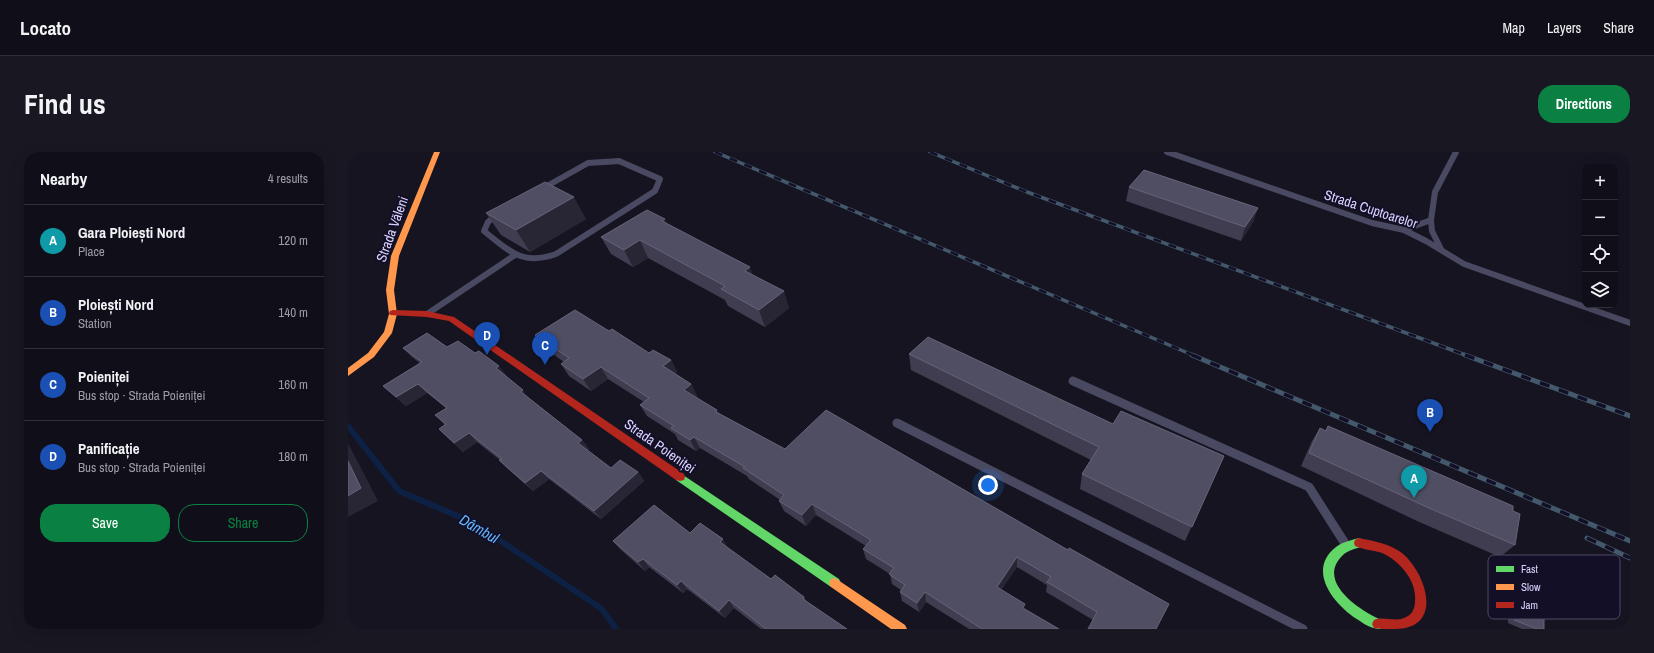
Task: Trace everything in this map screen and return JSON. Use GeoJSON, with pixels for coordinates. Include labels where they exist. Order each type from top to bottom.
{"type":"FeatureCollection","features":[{"type":"Feature","properties":{"kind":"street","name":"Strada Văleni"},"geometry":{"type":"LineString","coordinates":[[348,373],[362,364],[377,350],[385,338],[393,313],[390,296],[391,274],[395,256],[437,152]]}},
{"type":"Feature","properties":{"kind":"street","name":"Strada Poieniței"},"geometry":{"type":"LineString","coordinates":[[393,313],[427,314],[450,319],[901,629]]}},
{"type":"Feature","properties":{"kind":"street"},"geometry":{"type":"LineString","coordinates":[[1359,543],[1374,545],[1388,550],[1402,560],[1413,571],[1420,585],[1423,598],[1421,610],[1414,620],[1402,626],[1388,627],[1372,623],[1356,615],[1344,605],[1335,594],[1330,581],[1328,569],[1331,559],[1337,550],[1346,545],[1359,543]]}},
{"type":"Feature","properties":{"kind":"lane","name":"Strada Cuptoarelor"},"geometry":{"type":"LineString","coordinates":[[1167,152],[1237,174],[1372,223],[1404,230],[1440,249],[1464,264],[1630,323]]}},
{"type":"Feature","properties":{"kind":"lane"},"geometry":{"type":"LineString","coordinates":[[1440,249],[1432,231],[1431,220],[1435,192],[1456,152]]}},
{"type":"Feature","properties":{"kind":"lane"},"geometry":{"type":"LineString","coordinates":[[427,314],[515,255],[534,260],[545,259],[556,254],[655,191],[660,179],[619,161],[588,164],[519,200],[496,214],[488,222],[484,231],[515,255]]}},
{"type":"Feature","properties":{"kind":"lane"},"geometry":{"type":"LineString","coordinates":[[1404,230],[1431,220]]}},
{"type":"Feature","properties":{"kind":"lane"},"geometry":{"type":"LineString","coordinates":[[1073,380],[1309,487],[1346,545]]}},
{"type":"Feature","properties":{"kind":"lane"},"geometry":{"type":"LineString","coordinates":[[897,423],[1303,629]]}},
{"type":"Feature","properties":{"kind":"building"},"geometry":{"type":"Polygon","coordinates":[[[1144,170],[1258,208],[1245,227],[1129,187],[1144,170]]]}},
{"type":"Feature","properties":{"kind":"building"},"geometry":{"type":"Polygon","coordinates":[[[545,182],[574,197],[516,230],[486,213],[545,182]]]}},
{"type":"Feature","properties":{"kind":"building"},"geometry":{"type":"Polygon","coordinates":[[[647,210],[665,219],[662,221],[750,267],[745,271],[784,291],[759,310],[721,289],[725,286],[640,240],[624,250],[601,237],[647,210]]]}},
{"type":"Feature","properties":{"kind":"building"},"geometry":{"type":"Polygon","coordinates":[[[575,310],[609,331],[612,329],[649,353],[653,350],[671,360],[663,366],[691,384],[684,390],[717,410],[716,412],[785,449],[826,410],[1068,550],[1069,548],[1169,604],[1156,629],[1088,629],[1097,612],[1047,582],[1051,577],[1017,557],[997,587],[1025,604],[1023,608],[1059,629],[982,629],[925,592],[917,603],[900,592],[905,585],[889,574],[894,568],[863,549],[871,540],[812,504],[802,515],[779,501],[784,495],[743,468],[745,467],[694,437],[690,440],[671,428],[674,426],[640,405],[649,398],[601,367],[583,379],[561,364],[569,358],[535,335],[575,310]]]}},
{"type":"Feature","properties":{"kind":"building"},"geometry":{"type":"Polygon","coordinates":[[[427,333],[447,347],[458,341],[475,353],[479,351],[499,366],[496,368],[523,390],[521,392],[582,440],[578,443],[611,468],[620,460],[638,472],[594,511],[541,471],[525,483],[499,460],[502,459],[469,433],[454,443],[439,429],[446,424],[435,415],[447,408],[418,384],[396,397],[383,386],[422,362],[403,348],[427,333]]]}},
{"type":"Feature","properties":{"kind":"building"},"geometry":{"type":"Polygon","coordinates":[[[928,337],[1113,424],[1121,411],[1224,456],[1192,527],[1082,474],[1099,447],[909,354],[928,337]]]}},
{"type":"Feature","properties":{"kind":"building"},"geometry":{"type":"Polygon","coordinates":[[[1328,426],[1513,506],[1513,511],[1520,514],[1515,545],[1429,508],[1309,453],[1320,428],[1326,431],[1328,426]]]}},
{"type":"Feature","properties":{"kind":"building"},"geometry":{"type":"Polygon","coordinates":[[[348,461],[361,488],[348,496],[348,461]]]}},
{"type":"Feature","properties":{"kind":"building"},"geometry":{"type":"Polygon","coordinates":[[[654,505],[690,533],[700,523],[723,539],[720,542],[771,579],[775,575],[804,597],[803,599],[847,629],[766,629],[729,600],[719,611],[681,581],[677,585],[643,559],[638,562],[613,541],[654,505]]]}},
{"type":"Feature","properties":{"kind":"building"},"geometry":{"type":"Polygon","coordinates":[[[1544,619],[1544,629],[1537,629],[1514,620],[1544,619]]]}},
{"type":"Feature","properties":{"kind":"waterway","name":"Dâmbul"},"geometry":{"type":"LineString","coordinates":[[348,426],[399,491],[474,523],[602,609],[616,629]]}},
{"type":"Feature","properties":{"kind":"railway"},"geometry":{"type":"LineString","coordinates":[[715,152],[1195,356]]}},
{"type":"Feature","properties":{"kind":"railway"},"geometry":{"type":"LineString","coordinates":[[930,152],[1027,192],[1468,356]]}},
{"type":"Feature","properties":{"kind":"railway"},"geometry":{"type":"LineString","coordinates":[[1192,355],[1630,541]]}},
{"type":"Feature","properties":{"kind":"railway"},"geometry":{"type":"LineString","coordinates":[[1465,355],[1630,416]]}},
{"type":"Feature","properties":{"kind":"railway"},"geometry":{"type":"LineString","coordinates":[[1587,538],[1630,558]]}},
{"type":"Feature","properties":{"kind":"traffic: fast"},"geometry":{"type":"LineString","coordinates":[[680,477],[835,583]]}},
{"type":"Feature","properties":{"kind":"traffic: fast"},"geometry":{"type":"LineString","coordinates":[[1359,543],[1339,551],[1331,561],[1328,572],[1331,583],[1337,594],[1346,604],[1368,620],[1378,624]]}},
{"type":"Feature","properties":{"kind":"traffic: slow"},"geometry":{"type":"LineString","coordinates":[[348,373],[371,355],[388,333],[393,314],[390,290],[395,256],[437,152]]}},
{"type":"Feature","properties":{"kind":"traffic: slow"},"geometry":{"type":"LineString","coordinates":[[835,583],[901,629]]}},
{"type":"Feature","properties":{"kind":"traffic: jam"},"geometry":{"type":"LineString","coordinates":[[393,313],[427,314],[451,319],[680,477]]}},
{"type":"Feature","properties":{"kind":"traffic: jam"},"geometry":{"type":"LineString","coordinates":[[1359,543],[1374,546],[1393,553],[1406,564],[1419,585],[1421,607],[1416,617],[1407,623],[1393,626],[1378,624]]}},
{"type":"Feature","properties":{"kind":"place","name":"Panificație"},"geometry":{"type":"Point","coordinates":[487,355]}},
{"type":"Feature","properties":{"kind":"place","name":"Poieniței"},"geometry":{"type":"Point","coordinates":[545,365]}},
{"type":"Feature","properties":{"kind":"place","name":"Ploiești Nord"},"geometry":{"type":"Point","coordinates":[1430,432]}},
{"type":"Feature","properties":{"kind":"place","name":"Gara Ploiești Nord"},"geometry":{"type":"Point","coordinates":[1414,498]}}]}
